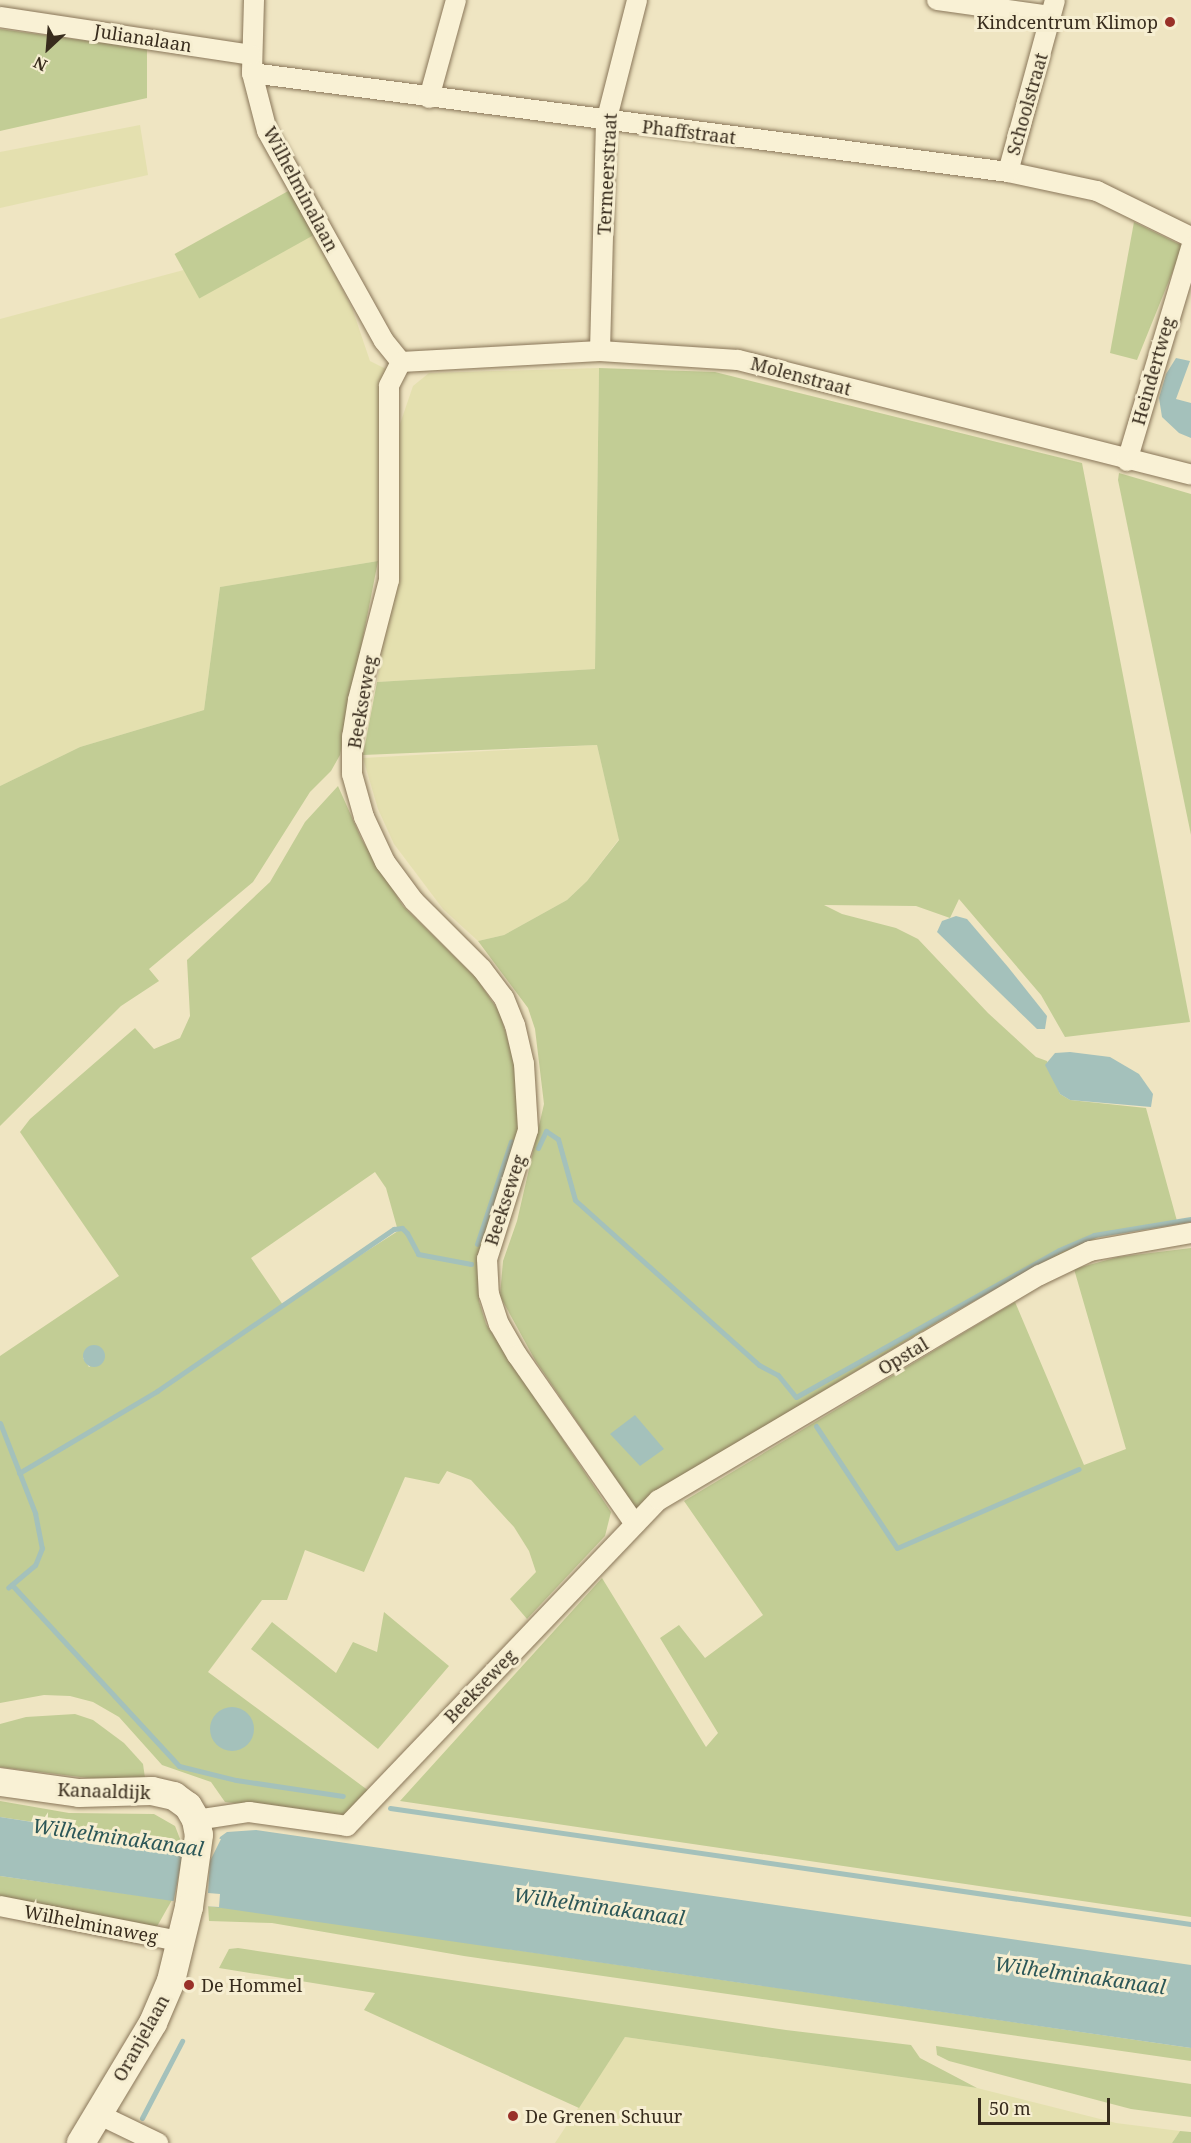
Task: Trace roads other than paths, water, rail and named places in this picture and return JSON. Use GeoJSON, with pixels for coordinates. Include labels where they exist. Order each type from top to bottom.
{"type":"FeatureCollection","features":[{"type":"Feature","properties":{"kind":"main road","name":"Kanaaldijk"},"geometry":{"type":"LineString","coordinates":[[0,1782],[79,1793],[152,1791],[174,1796],[188,1806],[197,1828]]}},
{"type":"Feature","properties":{"kind":"main road","name":"Oranjelaan"},"geometry":{"type":"LineString","coordinates":[[81,2143],[153,2023],[183,1942],[197,1828]]}},
{"type":"Feature","properties":{"kind":"street","name":"Wilhelminalaan"},"geometry":{"type":"LineString","coordinates":[[254,0],[251,64],[267,131],[384,341],[401,362]]}},
{"type":"Feature","properties":{"kind":"street"},"geometry":{"type":"LineString","coordinates":[[429,98],[456,0]]}},
{"type":"Feature","properties":{"kind":"street","name":"Termeerstraat"},"geometry":{"type":"LineString","coordinates":[[600,351],[606,122],[637,0]]}},
{"type":"Feature","properties":{"kind":"street"},"geometry":{"type":"LineString","coordinates":[[937,0],[1053,8]]}},
{"type":"Feature","properties":{"kind":"street","name":"Schoolstraat"},"geometry":{"type":"LineString","coordinates":[[1008,172],[1053,8]]}},
{"type":"Feature","properties":{"kind":"street","name":"Julianalaan"},"geometry":{"type":"LineString","coordinates":[[0,17],[251,64]]}},
{"type":"Feature","properties":{"kind":"street","name":"Phaffstraat"},"geometry":{"type":"LineString","coordinates":[[251,64],[429,98],[1008,172],[1097,191],[1124,202],[1191,237]]}},
{"type":"Feature","properties":{"kind":"street","name":"Heindertweg"},"geometry":{"type":"LineString","coordinates":[[1127,461],[1191,247]]}},
{"type":"Feature","properties":{"kind":"street","name":"Molenstraat"},"geometry":{"type":"LineString","coordinates":[[401,362],[600,351],[738,360],[1127,461],[1191,475]]}},
{"type":"Feature","properties":{"kind":"street","name":"Beekseweg"},"geometry":{"type":"LineString","coordinates":[[197,1828],[249,1812],[347,1827],[635,1524],[517,1355],[499,1324],[489,1294],[487,1259],[528,1130],[524,1064],[515,1025],[504,998],[482,969],[414,901],[385,862],[364,817],[352,774],[352,736],[358,700],[389,580],[392,444],[389,386],[401,362]]}},
{"type":"Feature","properties":{"kind":"street","name":"Opstal"},"geometry":{"type":"LineString","coordinates":[[635,1524],[659,1500],[1040,1275],[1090,1251],[1191,1233]]}},
{"type":"Feature","properties":{"kind":"street","name":"Wilhelminaweg"},"geometry":{"type":"LineString","coordinates":[[0,1906],[183,1942]]}},
{"type":"Feature","properties":{"kind":"street"},"geometry":{"type":"LineString","coordinates":[[98,2114],[158,2143]]}},
{"type":"Feature","properties":{"kind":"water"},"geometry":{"type":"Polygon","coordinates":[[[1176,358],[1190,361],[1176,399],[1191,403],[1191,438],[1179,433],[1162,417],[1159,398],[1166,374],[1176,358]]]}},
{"type":"Feature","properties":{"kind":"water"},"geometry":{"type":"Polygon","coordinates":[[[956,916],[967,919],[1047,1016],[1045,1029],[1037,1029],[937,932],[942,921],[956,916]]]}},
{"type":"Feature","properties":{"kind":"water"},"geometry":{"type":"Polygon","coordinates":[[[1070,1052],[1110,1057],[1139,1074],[1153,1094],[1151,1107],[1070,1100],[1060,1094],[1045,1065],[1055,1053],[1070,1052]]]}},
{"type":"Feature","properties":{"kind":"water"},"geometry":{"type":"Polygon","coordinates":[[[94,1345],[102,1348],[105,1356],[102,1364],[94,1367],[86,1364],[83,1356],[86,1348],[94,1345]]]}},
{"type":"Feature","properties":{"kind":"water"},"geometry":{"type":"Polygon","coordinates":[[[635,1415],[664,1449],[640,1466],[610,1434],[635,1415]]]}},
{"type":"Feature","properties":{"kind":"water"},"geometry":{"type":"Polygon","coordinates":[[[232,1707],[248,1713],[254,1729],[248,1745],[232,1751],[216,1745],[210,1729],[216,1713],[232,1707]]]}},
{"type":"Feature","properties":{"kind":"water","name":"Wilhelminakanaal"},"geometry":{"type":"Polygon","coordinates":[[[0,1817],[215,1850],[220,1837],[227,1832],[256,1830],[1191,1965],[1191,2048],[0,1876],[0,1817]]]}},
{"type":"Feature","properties":{"kind":"waterway"},"geometry":{"type":"LineString","coordinates":[[538,1148],[546,1131],[558,1139],[575,1200],[759,1365],[778,1375],[796,1397],[1059,1250],[1094,1235],[1191,1219]]}},
{"type":"Feature","properties":{"kind":"waterway"},"geometry":{"type":"LineString","coordinates":[[477,1244],[511,1141]]}},
{"type":"Feature","properties":{"kind":"waterway"},"geometry":{"type":"LineString","coordinates":[[19,1473],[157,1391],[394,1229],[402,1228],[407,1233],[418,1254],[471,1264]]}},
{"type":"Feature","properties":{"kind":"waterway"},"geometry":{"type":"LineString","coordinates":[[0,1423],[35,1513],[42,1548],[35,1565],[8,1588]]}},
{"type":"Feature","properties":{"kind":"waterway"},"geometry":{"type":"LineString","coordinates":[[816,1426],[897,1548],[1079,1469]]}},
{"type":"Feature","properties":{"kind":"waterway"},"geometry":{"type":"LineString","coordinates":[[12,1585],[179,1766],[236,1780],[343,1796]]}},
{"type":"Feature","properties":{"kind":"waterway"},"geometry":{"type":"LineString","coordinates":[[390,1808],[1191,1924]]}},
{"type":"Feature","properties":{"kind":"waterway"},"geometry":{"type":"LineString","coordinates":[[142,2118],[182,2041]]}},
{"type":"Feature","properties":{"kind":"place","name":"Kindcentrum Klimop"},"geometry":{"type":"Point","coordinates":[1170,22]}},
{"type":"Feature","properties":{"kind":"place","name":"De Hommel"},"geometry":{"type":"Point","coordinates":[189,1985]}},
{"type":"Feature","properties":{"kind":"place","name":"De Grenen Schuur"},"geometry":{"type":"Point","coordinates":[513,2116]}}]}
